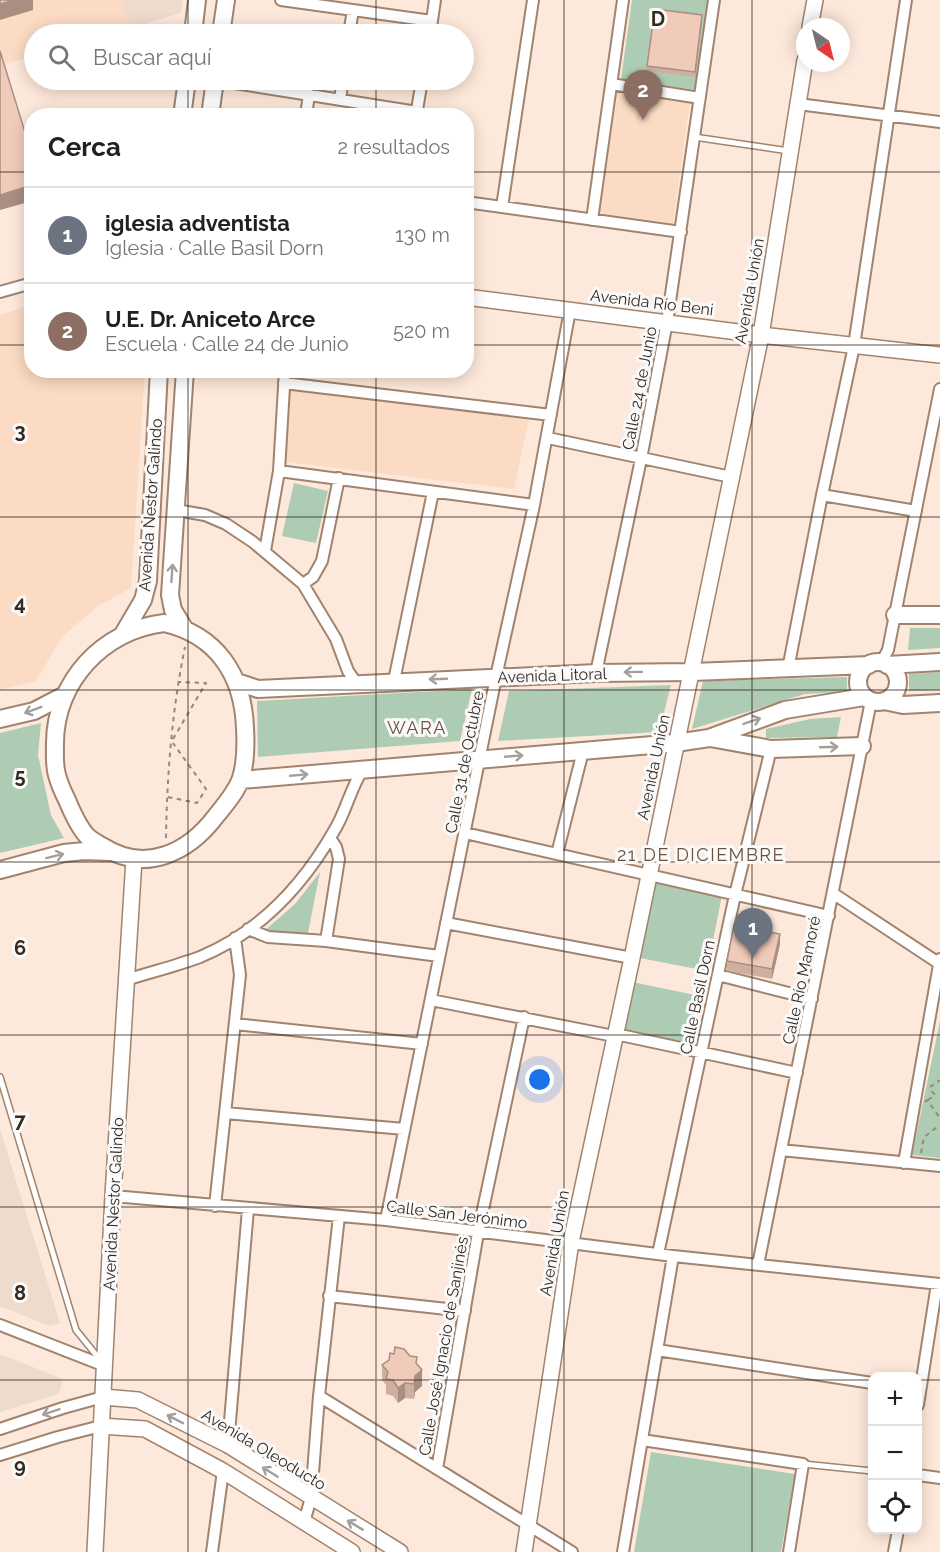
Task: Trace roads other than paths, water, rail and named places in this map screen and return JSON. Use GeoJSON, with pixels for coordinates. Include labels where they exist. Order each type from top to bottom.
{"type":"FeatureCollection","features":[{"type":"Feature","properties":{"kind":"main road"},"geometry":{"type":"LineString","coordinates":[[194,24],[197,0]]}},
{"type":"Feature","properties":{"kind":"main road"},"geometry":{"type":"LineString","coordinates":[[222,24],[226,0]]}},
{"type":"Feature","properties":{"kind":"main road"},"geometry":{"type":"LineString","coordinates":[[183,108],[186,90]]}},
{"type":"Feature","properties":{"kind":"main road"},"geometry":{"type":"LineString","coordinates":[[211,108],[214,90]]}},
{"type":"Feature","properties":{"kind":"main road","name":"Avenida Nestor Galindo"},"geometry":{"type":"LineString","coordinates":[[123,634],[143,600],[148,581],[159,378]]}},
{"type":"Feature","properties":{"kind":"main road","name":"Avenida Nestor Galindo"},"geometry":{"type":"LineString","coordinates":[[184,378],[170,595],[173,610],[186,630]]}},
{"type":"Feature","properties":{"kind":"main road"},"geometry":{"type":"LineString","coordinates":[[895,615],[940,615]]}},
{"type":"Feature","properties":{"kind":"main road"},"geometry":{"type":"LineString","coordinates":[[164,623],[186,630],[196,634],[220,654],[237,682],[245,710],[246,748],[241,780],[207,828],[187,845],[165,856],[134,859],[112,852],[87,836],[75,819],[56,773],[55,726],[63,696],[90,658],[123,634],[149,625],[164,623]]}},
{"type":"Feature","properties":{"kind":"main road","name":"Avenida Litoral"},"geometry":{"type":"LineString","coordinates":[[237,682],[258,689],[596,673],[788,669],[940,662]]}},
{"type":"Feature","properties":{"kind":"main road"},"geometry":{"type":"LineString","coordinates":[[241,780],[676,743],[709,738],[785,710],[873,700],[895,693],[898,681],[896,674],[879,664],[863,668],[858,680],[858,687],[873,700],[903,705],[940,703]]}},
{"type":"Feature","properties":{"kind":"main road"},"geometry":{"type":"LineString","coordinates":[[0,719],[34,711],[63,696]]}},
{"type":"Feature","properties":{"kind":"main road"},"geometry":{"type":"LineString","coordinates":[[709,738],[771,748],[862,746]]}},
{"type":"Feature","properties":{"kind":"main road"},"geometry":{"type":"LineString","coordinates":[[0,870],[64,854],[84,851],[112,852]]}},
{"type":"Feature","properties":{"kind":"street"},"geometry":{"type":"LineString","coordinates":[[281,0],[322,3],[352,10],[432,21]]}},
{"type":"Feature","properties":{"kind":"street"},"geometry":{"type":"LineString","coordinates":[[432,24],[435,0]]}},
{"type":"Feature","properties":{"kind":"street"},"geometry":{"type":"LineString","coordinates":[[502,207],[533,0]]}},
{"type":"Feature","properties":{"kind":"street"},"geometry":{"type":"LineString","coordinates":[[592,220],[623,0]]}},
{"type":"Feature","properties":{"kind":"street","name":"Calle 24 de Junio"},"geometry":{"type":"LineString","coordinates":[[596,673],[667,322],[714,0]]}},
{"type":"Feature","properties":{"kind":"street"},"geometry":{"type":"LineString","coordinates":[[812,18],[815,0]]}},
{"type":"Feature","properties":{"kind":"street"},"geometry":{"type":"LineString","coordinates":[[788,669],[854,346],[906,0]]}},
{"type":"Feature","properties":{"kind":"street"},"geometry":{"type":"LineString","coordinates":[[350,24],[352,10]]}},
{"type":"Feature","properties":{"kind":"street","name":"Avenida Unión"},"geometry":{"type":"LineString","coordinates":[[524,1552],[571,1242],[761,335],[803,72]]}},
{"type":"Feature","properties":{"kind":"street"},"geometry":{"type":"LineString","coordinates":[[611,84],[700,98]]}},
{"type":"Feature","properties":{"kind":"street"},"geometry":{"type":"LineString","coordinates":[[282,90],[386,108]]}},
{"type":"Feature","properties":{"kind":"street"},"geometry":{"type":"LineString","coordinates":[[340,99],[341,90]]}},
{"type":"Feature","properties":{"kind":"street"},"geometry":{"type":"LineString","coordinates":[[418,108],[421,90]]}},
{"type":"Feature","properties":{"kind":"street"},"geometry":{"type":"LineString","coordinates":[[307,108],[309,94]]}},
{"type":"Feature","properties":{"kind":"street"},"geometry":{"type":"LineString","coordinates":[[798,104],[940,122]]}},
{"type":"Feature","properties":{"kind":"street"},"geometry":{"type":"LineString","coordinates":[[474,203],[681,232]]}},
{"type":"Feature","properties":{"kind":"street"},"geometry":{"type":"LineString","coordinates":[[0,292],[24,285]]}},
{"type":"Feature","properties":{"kind":"street","name":"Avenida Río Beni"},"geometry":{"type":"LineString","coordinates":[[474,298],[761,335],[940,355]]}},
{"type":"Feature","properties":{"kind":"street","name":"Calle 31 de Octubre"},"geometry":{"type":"LineString","coordinates":[[386,1221],[496,677],[548,438],[570,310]]}},
{"type":"Feature","properties":{"kind":"street"},"geometry":{"type":"LineString","coordinates":[[266,551],[279,471],[284,378]]}},
{"type":"Feature","properties":{"kind":"street"},"geometry":{"type":"LineString","coordinates":[[284,383],[551,415]]}},
{"type":"Feature","properties":{"kind":"street"},"geometry":{"type":"LineString","coordinates":[[879,664],[888,650],[940,389]]}},
{"type":"Feature","properties":{"kind":"street"},"geometry":{"type":"LineString","coordinates":[[548,438],[731,477]]}},
{"type":"Feature","properties":{"kind":"street"},"geometry":{"type":"LineString","coordinates":[[279,471],[534,505]]}},
{"type":"Feature","properties":{"kind":"street"},"geometry":{"type":"LineString","coordinates":[[303,584],[313,577],[322,561],[339,478]]}},
{"type":"Feature","properties":{"kind":"street"},"geometry":{"type":"LineString","coordinates":[[394,681],[433,492]]}},
{"type":"Feature","properties":{"kind":"street"},"geometry":{"type":"LineString","coordinates":[[822,495],[916,511]]}},
{"type":"Feature","properties":{"kind":"street"},"geometry":{"type":"LineString","coordinates":[[176,510],[205,515],[226,524],[266,551],[303,584],[336,639],[348,671],[357,684]]}},
{"type":"Feature","properties":{"kind":"street","name":"Calle Río Mamoré"},"geometry":{"type":"LineString","coordinates":[[758,1265],[873,700]]}},
{"type":"Feature","properties":{"kind":"street","name":"Calle Basil Dorn"},"geometry":{"type":"LineString","coordinates":[[658,1254],[735,895],[771,748]]}},
{"type":"Feature","properties":{"kind":"street"},"geometry":{"type":"LineString","coordinates":[[557,854],[583,751]]}},
{"type":"Feature","properties":{"kind":"street"},"geometry":{"type":"LineString","coordinates":[[126,980],[199,957],[264,918],[302,881],[336,829],[355,781],[363,769]]}},
{"type":"Feature","properties":{"kind":"street"},"geometry":{"type":"LineString","coordinates":[[465,833],[829,916]]}},
{"type":"Feature","properties":{"kind":"street"},"geometry":{"type":"LineString","coordinates":[[326,941],[339,859],[336,847],[330,838]]}},
{"type":"Feature","properties":{"kind":"street","name":"Avenida Nestor Galindo"},"geometry":{"type":"LineString","coordinates":[[94,1551],[134,859]]}},
{"type":"Feature","properties":{"kind":"street"},"geometry":{"type":"LineString","coordinates":[[834,894],[940,962],[904,1163]]}},
{"type":"Feature","properties":{"kind":"street"},"geometry":{"type":"LineString","coordinates":[[447,923],[632,957]]}},
{"type":"Feature","properties":{"kind":"street"},"geometry":{"type":"LineString","coordinates":[[248,929],[268,937],[326,941],[439,956]]}},
{"type":"Feature","properties":{"kind":"street"},"geometry":{"type":"LineString","coordinates":[[215,1206],[240,975],[234,938]]}},
{"type":"Feature","properties":{"kind":"street"},"geometry":{"type":"LineString","coordinates":[[718,975],[812,999]]}},
{"type":"Feature","properties":{"kind":"street"},"geometry":{"type":"LineString","coordinates":[[431,1000],[614,1036],[625,1036],[797,1073]]}},
{"type":"Feature","properties":{"kind":"street","name":"Calle José Ignacio de Sanjinés"},"geometry":{"type":"LineString","coordinates":[[437,1469],[478,1233],[524,1017]]}},
{"type":"Feature","properties":{"kind":"street"},"geometry":{"type":"LineString","coordinates":[[235,1024],[422,1044]]}},
{"type":"Feature","properties":{"kind":"street"},"geometry":{"type":"LineString","coordinates":[[226,1113],[404,1129]]}},
{"type":"Feature","properties":{"kind":"street"},"geometry":{"type":"LineString","coordinates":[[782,1150],[940,1166]]}},
{"type":"Feature","properties":{"kind":"street","name":"Calle San Jerónimo"},"geometry":{"type":"LineString","coordinates":[[113,1196],[386,1221],[673,1256],[939,1284]]}},
{"type":"Feature","properties":{"kind":"street"},"geometry":{"type":"LineString","coordinates":[[228,1445],[248,1209]]}},
{"type":"Feature","properties":{"kind":"street"},"geometry":{"type":"LineString","coordinates":[[304,1522],[311,1498],[319,1396],[339,1216]]}},
{"type":"Feature","properties":{"kind":"street"},"geometry":{"type":"LineString","coordinates":[[623,1552],[673,1256]]}},
{"type":"Feature","properties":{"kind":"street"},"geometry":{"type":"LineString","coordinates":[[922,1374],[939,1284]]}},
{"type":"Feature","properties":{"kind":"street"},"geometry":{"type":"LineString","coordinates":[[329,1296],[465,1311]]}},
{"type":"Feature","properties":{"kind":"street"},"geometry":{"type":"LineString","coordinates":[[0,1325],[105,1366]]}},
{"type":"Feature","properties":{"kind":"street"},"geometry":{"type":"LineString","coordinates":[[657,1350],[868,1382]]}},
{"type":"Feature","properties":{"kind":"street"},"geometry":{"type":"LineString","coordinates":[[319,1396],[572,1552]]}},
{"type":"Feature","properties":{"kind":"street"},"geometry":{"type":"LineString","coordinates":[[0,1428],[103,1397]]}},
{"type":"Feature","properties":{"kind":"street","name":"Avenida Oleoducto"},"geometry":{"type":"LineString","coordinates":[[103,1397],[138,1400],[228,1445],[400,1552]]}},
{"type":"Feature","properties":{"kind":"street"},"geometry":{"type":"LineString","coordinates":[[0,1455],[102,1426],[145,1429],[224,1471],[352,1552]]}},
{"type":"Feature","properties":{"kind":"street"},"geometry":{"type":"LineString","coordinates":[[642,1440],[803,1464],[789,1552]]}},
{"type":"Feature","properties":{"kind":"street"},"geometry":{"type":"LineString","coordinates":[[212,1552],[224,1471]]}},
{"type":"Feature","properties":{"kind":"street"},"geometry":{"type":"LineString","coordinates":[[922,1476],[940,1478]]}},
{"type":"Feature","properties":{"kind":"street"},"geometry":{"type":"LineString","coordinates":[[894,1552],[897,1534]]}},
{"type":"Feature","properties":{"kind":"lane"},"geometry":{"type":"LineString","coordinates":[[694,137],[790,151]]}},
{"type":"Feature","properties":{"kind":"lane"},"geometry":{"type":"LineString","coordinates":[[0,1077],[76,1330],[105,1366]]}},
{"type":"Feature","properties":{"kind":"lane"},"geometry":{"type":"LineString","coordinates":[[803,1464],[868,1470]]}},
{"type":"Feature","properties":{"kind":"place","name":"U.E. Dr. Aniceto Arce"},"geometry":{"type":"Point","coordinates":[643,120]}},
{"type":"Feature","properties":{"kind":"place","name":"iglesia adventista"},"geometry":{"type":"Point","coordinates":[753,958]}},
{"type":"Feature","properties":{"kind":"district","name":"WARA"},"geometry":{"type":"Point","coordinates":[417,728]}},
{"type":"Feature","properties":{"kind":"district","name":"21 DE DICIEMBRE"},"geometry":{"type":"Point","coordinates":[701,855]}}]}
